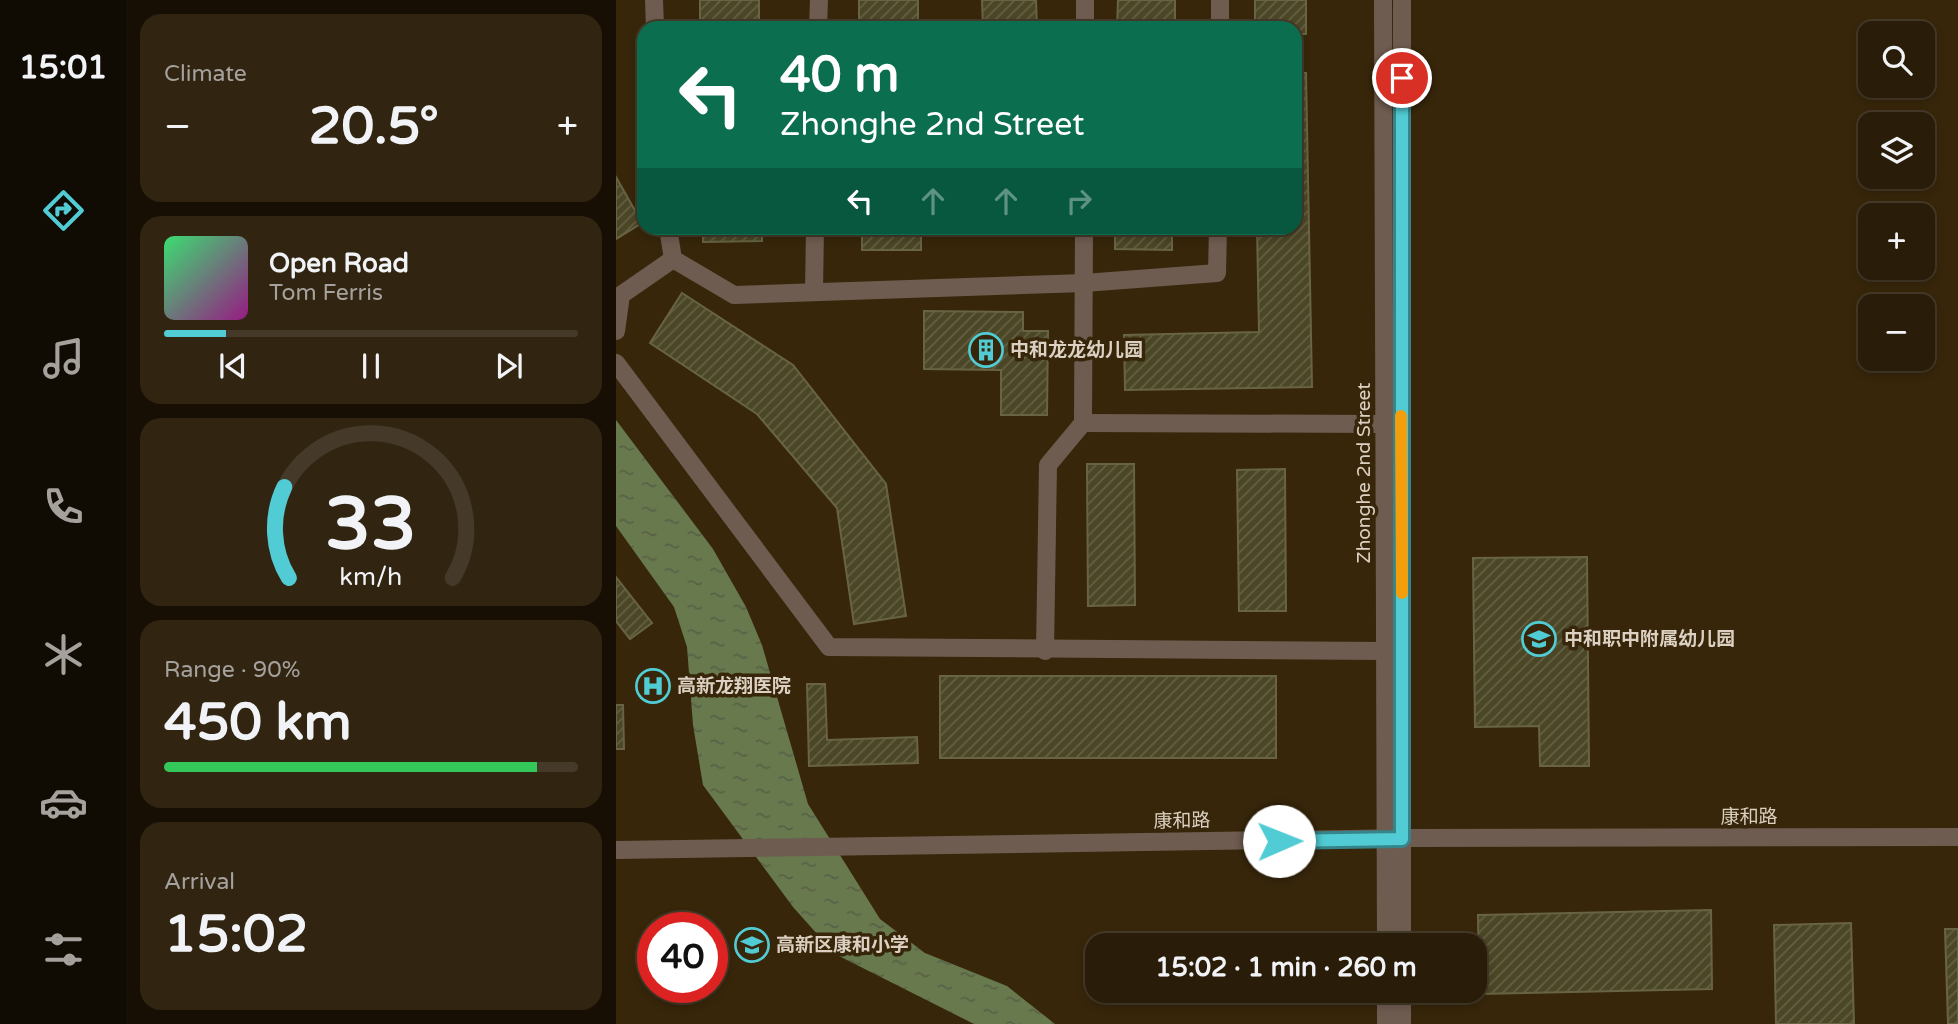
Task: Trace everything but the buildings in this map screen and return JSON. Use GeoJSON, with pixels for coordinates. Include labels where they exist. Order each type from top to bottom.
{"type":"FeatureCollection","features":[{"type":"Feature","properties":{"kind":"street"},"geometry":{"type":"LineString","coordinates":[[654,0],[655,21]]}},
{"type":"Feature","properties":{"kind":"street"},"geometry":{"type":"LineString","coordinates":[[818,0],[818,21]]}},
{"type":"Feature","properties":{"kind":"street"},"geometry":{"type":"LineString","coordinates":[[1085,0],[1085,21]]}},
{"type":"Feature","properties":{"kind":"street"},"geometry":{"type":"LineString","coordinates":[[1220,0],[1220,21]]}},
{"type":"Feature","properties":{"kind":"street","name":"Zhonghe 2nd Street"},"geometry":{"type":"LineString","coordinates":[[1383,0],[1386,651],[1394,840],[1401,933]]}},
{"type":"Feature","properties":{"kind":"street","name":"Zhonghe 2nd Street"},"geometry":{"type":"LineString","coordinates":[[1387,933],[1394,840],[1402,0]]}},
{"type":"Feature","properties":{"kind":"street"},"geometry":{"type":"LineString","coordinates":[[669,235],[673,259]]}},
{"type":"Feature","properties":{"kind":"street"},"geometry":{"type":"LineString","coordinates":[[814,292],[815,235]]}},
{"type":"Feature","properties":{"kind":"street"},"geometry":{"type":"LineString","coordinates":[[1045,651],[1048,465],[1083,423],[1084,235]]}},
{"type":"Feature","properties":{"kind":"street"},"geometry":{"type":"LineString","coordinates":[[673,259],[734,295],[1084,283],[1217,273],[1218,235]]}},
{"type":"Feature","properties":{"kind":"street"},"geometry":{"type":"LineString","coordinates":[[616,331],[621,295],[673,259]]}},
{"type":"Feature","properties":{"kind":"street"},"geometry":{"type":"LineString","coordinates":[[616,363],[829,647],[1045,651],[1386,651]]}},
{"type":"Feature","properties":{"kind":"street"},"geometry":{"type":"LineString","coordinates":[[1083,423],[1384,424]]}},
{"type":"Feature","properties":{"kind":"street","name":"康和路"},"geometry":{"type":"LineString","coordinates":[[616,850],[1394,840],[1958,837]]}},
{"type":"Feature","properties":{"kind":"street"},"geometry":{"type":"LineString","coordinates":[[1385,1024],[1386,1003]]}},
{"type":"Feature","properties":{"kind":"street"},"geometry":{"type":"LineString","coordinates":[[1402,1003],[1402,1024]]}},
{"type":"Feature","properties":{"kind":"water"},"geometry":{"type":"Polygon","coordinates":[[[616,420],[713,549],[746,607],[762,645],[808,804],[880,919],[925,953],[1007,986],[1055,1024],[974,1024],[835,954],[793,907],[703,785],[693,725],[687,647],[674,607],[616,526],[616,420]]]}},
{"type":"Feature","properties":{"kind":"slow traffic"},"geometry":{"type":"LineString","coordinates":[[1401,416],[1402,593]]}},
{"type":"Feature","properties":{"kind":"place","name":"中和龙龙幼儿园"},"geometry":{"type":"Point","coordinates":[986,350]}},
{"type":"Feature","properties":{"kind":"place","name":"中和职中附属幼儿园"},"geometry":{"type":"Point","coordinates":[1539,639]}},
{"type":"Feature","properties":{"kind":"place","name":"高新龙翔医院"},"geometry":{"type":"Point","coordinates":[653,686]}},
{"type":"Feature","properties":{"kind":"place","name":"高新区康和小学"},"geometry":{"type":"Point","coordinates":[752,945]}},
{"type":"Feature","properties":{"kind":"route"},"geometry":{"type":"LineString","coordinates":[[1279,841],[1402,839],[1402,78]]}}]}
